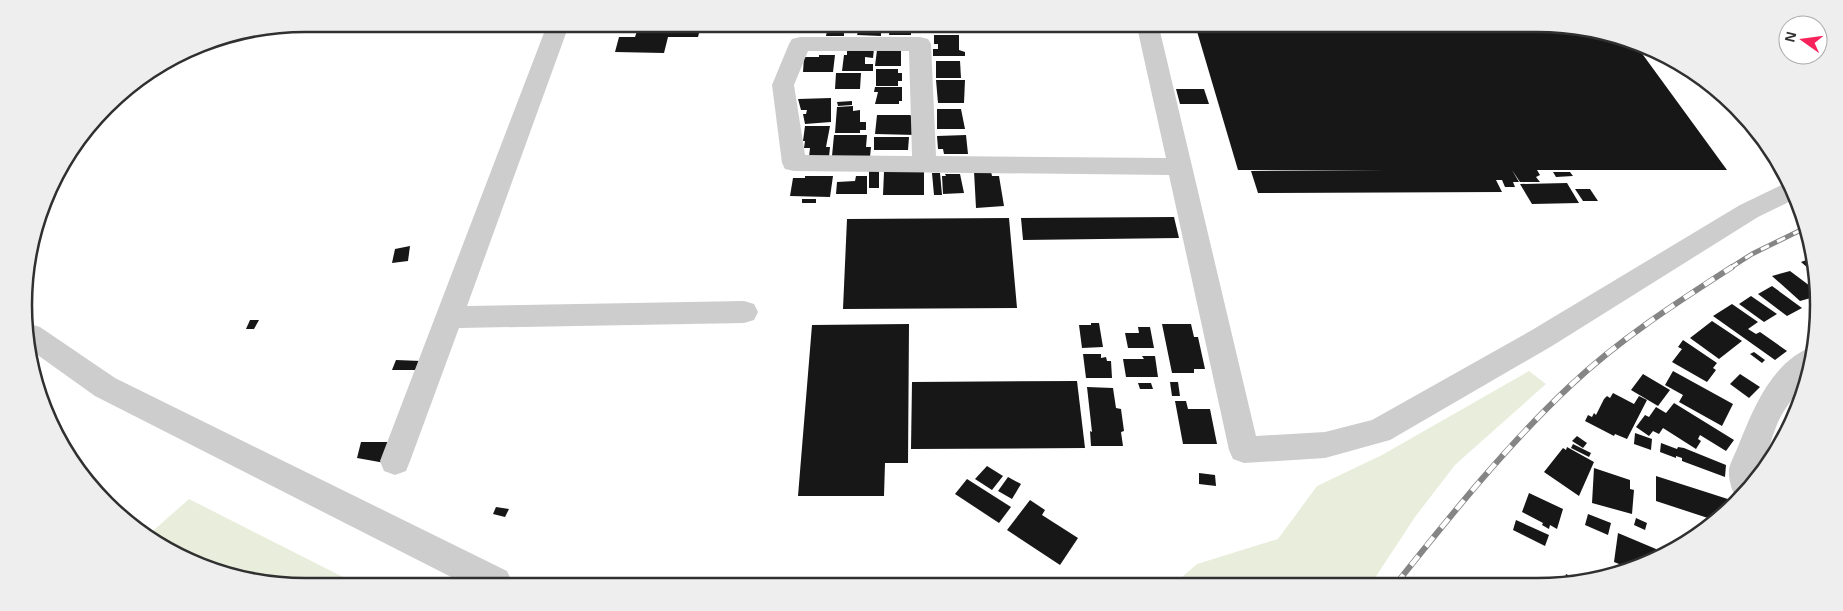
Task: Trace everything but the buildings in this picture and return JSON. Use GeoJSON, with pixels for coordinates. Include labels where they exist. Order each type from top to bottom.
{"type":"FeatureCollection","features":[{"type":"Feature","properties":{"kind":"street"},"geometry":{"type":"LineString","coordinates":[[395,461],[555,32]]}},
{"type":"Feature","properties":{"kind":"street"},"geometry":{"type":"LineString","coordinates":[[1149,32],[1244,450],[1325,445],[1379,431],[1542,338],[1749,211],[1786,193]]}},
{"type":"Feature","properties":{"kind":"street"},"geometry":{"type":"LineString","coordinates":[[924,164],[920,44],[800,44],[783,85],[794,163],[1179,167]]}},
{"type":"Feature","properties":{"kind":"street"},"geometry":{"type":"LineString","coordinates":[[449,317],[744,312]]}},
{"type":"Feature","properties":{"kind":"street"},"geometry":{"type":"LineString","coordinates":[[35,338],[105,387],[486,578]]}},
{"type":"Feature","properties":{"kind":"street"},"geometry":{"type":"LineString","coordinates":[[1746,482],[1745,469],[1765,417],[1788,379],[1803,367]]}},
{"type":"Feature","properties":{"kind":"green space"},"geometry":{"type":"Polygon","coordinates":[[[1529,371],[1546,384],[1455,465],[1415,517],[1375,578],[1181,578],[1197,564],[1278,539],[1317,486],[1382,455],[1529,371]]]}},
{"type":"Feature","properties":{"kind":"green space"},"geometry":{"type":"Polygon","coordinates":[[[189,499],[345,578],[288,578],[235,569],[201,558],[169,542],[153,531],[189,499]]]}},
{"type":"Feature","properties":{"kind":"railway"},"geometry":{"type":"LineString","coordinates":[[1730,268],[1752,254],[1800,231]]}},
{"type":"Feature","properties":{"kind":"railway"},"geometry":{"type":"LineString","coordinates":[[1401,578],[1458,507],[1524,432],[1571,385],[1629,337],[1669,308],[1732,267]]}}]}
